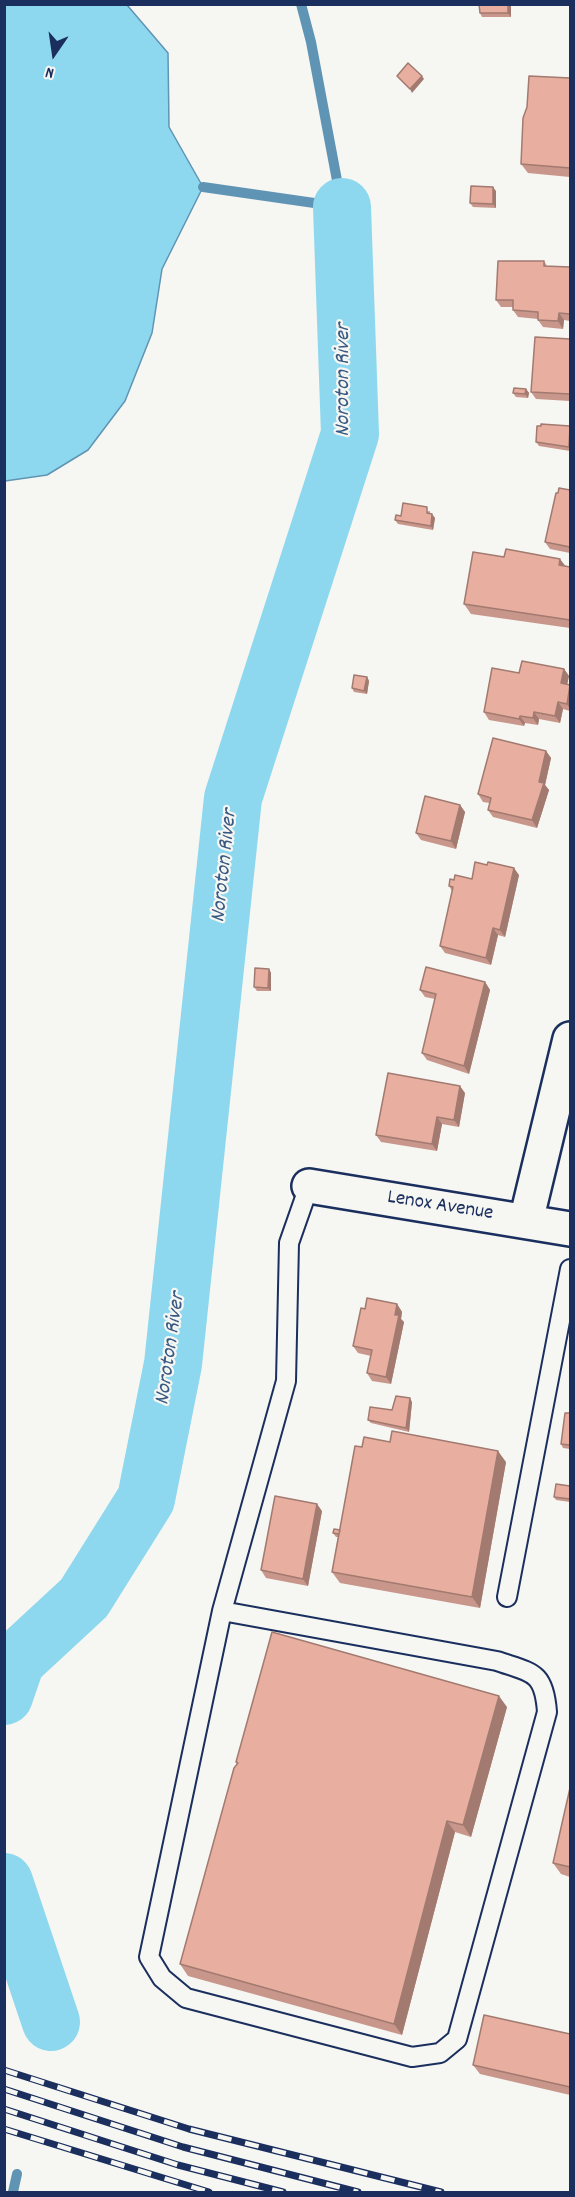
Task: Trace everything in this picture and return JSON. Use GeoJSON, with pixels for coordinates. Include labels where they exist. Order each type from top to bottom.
{"type":"FeatureCollection","features":[{"type":"Feature","properties":{"kind":"street"},"geometry":{"type":"LineString","coordinates":[[526,1221],[570,1039]]}},
{"type":"Feature","properties":{"kind":"street","name":"Lenox Avenue"},"geometry":{"type":"LineString","coordinates":[[309,1186],[570,1229]]}},
{"type":"Feature","properties":{"kind":"lane"},"geometry":{"type":"LineString","coordinates":[[222,1611],[497,1661],[534,1674],[546,1690],[547,1712],[457,2039],[440,2053],[412,2057],[186,1998],[162,1978],[149,1957],[222,1611],[286,1381],[290,1243],[309,1186]]}},
{"type":"Feature","properties":{"kind":"lane"},"geometry":{"type":"LineString","coordinates":[[507,1597],[570,1269]]}},
{"type":"Feature","properties":{"kind":"water"},"geometry":{"type":"Polygon","coordinates":[[[4,5],[127,5],[168,53],[169,127],[203,187],[162,269],[152,333],[125,401],[88,450],[47,475],[5,481],[4,5]]]}},
{"type":"Feature","properties":{"kind":"building"},"geometry":{"type":"Polygon","coordinates":[[[479,4],[508,4],[508,13],[480,13],[479,4]]]}},
{"type":"Feature","properties":{"kind":"building"},"geometry":{"type":"Polygon","coordinates":[[[408,63],[422,76],[410,89],[397,76],[408,63]]]}},
{"type":"Feature","properties":{"kind":"building"},"geometry":{"type":"Polygon","coordinates":[[[529,76],[570,78],[570,168],[521,164],[523,118],[527,107],[529,76]]]}},
{"type":"Feature","properties":{"kind":"building"},"geometry":{"type":"Polygon","coordinates":[[[471,186],[493,187],[493,204],[470,203],[471,186]]]}},
{"type":"Feature","properties":{"kind":"building"},"geometry":{"type":"Polygon","coordinates":[[[498,261],[544,261],[544,266],[570,267],[570,314],[559,313],[558,321],[538,320],[538,312],[513,310],[513,300],[496,300],[498,261]]]}},
{"type":"Feature","properties":{"kind":"building"},"geometry":{"type":"Polygon","coordinates":[[[535,337],[570,339],[570,394],[531,392],[535,337]]]}},
{"type":"Feature","properties":{"kind":"building"},"geometry":{"type":"Polygon","coordinates":[[[514,388],[526,389],[525,394],[513,393],[514,388]]]}},
{"type":"Feature","properties":{"kind":"building"},"geometry":{"type":"Polygon","coordinates":[[[541,424],[570,426],[569,447],[536,442],[537,426],[541,424]]]}},
{"type":"Feature","properties":{"kind":"building"},"geometry":{"type":"Polygon","coordinates":[[[559,488],[570,490],[570,547],[545,542],[559,488]]]}},
{"type":"Feature","properties":{"kind":"building"},"geometry":{"type":"Polygon","coordinates":[[[403,503],[427,507],[427,513],[432,514],[431,526],[395,520],[396,515],[401,516],[403,503]]]}},
{"type":"Feature","properties":{"kind":"building"},"geometry":{"type":"Polygon","coordinates":[[[506,549],[560,559],[559,565],[570,567],[570,620],[464,604],[473,552],[504,557],[506,549]]]}},
{"type":"Feature","properties":{"kind":"building"},"geometry":{"type":"Polygon","coordinates":[[[522,661],[564,669],[561,683],[570,685],[567,704],[558,702],[555,716],[534,712],[533,718],[520,716],[519,719],[484,712],[492,668],[519,673],[522,661]]]}},
{"type":"Feature","properties":{"kind":"building"},"geometry":{"type":"Polygon","coordinates":[[[354,675],[367,677],[364,691],[352,688],[354,675]]]}},
{"type":"Feature","properties":{"kind":"building"},"geometry":{"type":"Polygon","coordinates":[[[493,738],[546,751],[539,782],[544,783],[532,820],[488,810],[491,798],[478,794],[493,738]]]}},
{"type":"Feature","properties":{"kind":"building"},"geometry":{"type":"Polygon","coordinates":[[[425,796],[460,805],[451,841],[416,833],[425,796]]]}},
{"type":"Feature","properties":{"kind":"building"},"geometry":{"type":"Polygon","coordinates":[[[475,862],[487,865],[488,862],[514,868],[500,930],[493,928],[486,958],[440,946],[453,887],[449,886],[450,879],[454,880],[455,875],[472,879],[475,862]]]}},
{"type":"Feature","properties":{"kind":"building"},"geometry":{"type":"Polygon","coordinates":[[[426,967],[485,982],[464,1066],[422,1053],[436,994],[420,990],[426,967]]]}},
{"type":"Feature","properties":{"kind":"building"},"geometry":{"type":"Polygon","coordinates":[[[255,968],[269,969],[268,988],[254,987],[255,968]]]}},
{"type":"Feature","properties":{"kind":"building"},"geometry":{"type":"Polygon","coordinates":[[[388,1073],[460,1086],[454,1120],[437,1117],[432,1144],[376,1135],[388,1073]]]}},
{"type":"Feature","properties":{"kind":"building"},"geometry":{"type":"Polygon","coordinates":[[[367,1298],[397,1304],[395,1315],[399,1315],[386,1377],[367,1373],[372,1350],[353,1346],[361,1308],[365,1309],[367,1298]]]}},
{"type":"Feature","properties":{"kind":"building"},"geometry":{"type":"Polygon","coordinates":[[[396,1396],[410,1398],[406,1428],[368,1420],[370,1407],[392,1410],[396,1396]]]}},
{"type":"Feature","properties":{"kind":"building"},"geometry":{"type":"Polygon","coordinates":[[[565,1413],[570,1413],[570,1445],[561,1444],[565,1413]]]}},
{"type":"Feature","properties":{"kind":"building"},"geometry":{"type":"Polygon","coordinates":[[[392,1431],[498,1451],[472,1597],[332,1572],[355,1446],[362,1447],[364,1437],[390,1442],[392,1431]]]}},
{"type":"Feature","properties":{"kind":"building"},"geometry":{"type":"Polygon","coordinates":[[[556,1484],[570,1486],[570,1499],[554,1497],[556,1484]]]}},
{"type":"Feature","properties":{"kind":"building"},"geometry":{"type":"Polygon","coordinates":[[[275,1496],[317,1504],[303,1579],[261,1570],[275,1496]]]}},
{"type":"Feature","properties":{"kind":"building"},"geometry":{"type":"Polygon","coordinates":[[[334,1529],[340,1530],[339,1534],[333,1533],[334,1529]]]}},
{"type":"Feature","properties":{"kind":"building"},"geometry":{"type":"Polygon","coordinates":[[[272,1632],[499,1696],[463,1825],[447,1821],[394,2024],[180,1964],[234,1768],[238,1763],[236,1762],[272,1632]]]}},
{"type":"Feature","properties":{"kind":"building"},"geometry":{"type":"Polygon","coordinates":[[[570,1788],[570,1867],[553,1863],[570,1788]]]}},
{"type":"Feature","properties":{"kind":"building"},"geometry":{"type":"Polygon","coordinates":[[[484,2015],[570,2034],[570,2087],[473,2065],[484,2015]]]}},
{"type":"Feature","properties":{"kind":"waterway","name":"Noroton River"},"geometry":{"type":"LineString","coordinates":[[203,187],[342,207],[311,42],[301,4]]}},
{"type":"Feature","properties":{"kind":"waterway","name":"Noroton River"},"geometry":{"type":"LineString","coordinates":[[4,1696],[16,1661],[84,1598],[146,1499],[173,1364],[233,798],[350,434],[342,207]]}},
{"type":"Feature","properties":{"kind":"waterway","name":"Noroton River"},"geometry":{"type":"LineString","coordinates":[[4,1882],[51,2022]]}},
{"type":"Feature","properties":{"kind":"waterway"},"geometry":{"type":"LineString","coordinates":[[4,1936],[20,1935]]}},
{"type":"Feature","properties":{"kind":"waterway","name":"Noroton River"},"geometry":{"type":"LineString","coordinates":[[13,2192],[17,2174]]}},
{"type":"Feature","properties":{"kind":"railway"},"geometry":{"type":"LineString","coordinates":[[4,2070],[189,2129],[441,2192]]}},
{"type":"Feature","properties":{"kind":"railway"},"geometry":{"type":"LineString","coordinates":[[4,2089],[183,2147],[358,2192]]}},
{"type":"Feature","properties":{"kind":"railway"},"geometry":{"type":"LineString","coordinates":[[4,2109],[178,2165],[283,2192]]}},
{"type":"Feature","properties":{"kind":"railway"},"geometry":{"type":"LineString","coordinates":[[4,2129],[209,2192]]}}]}
